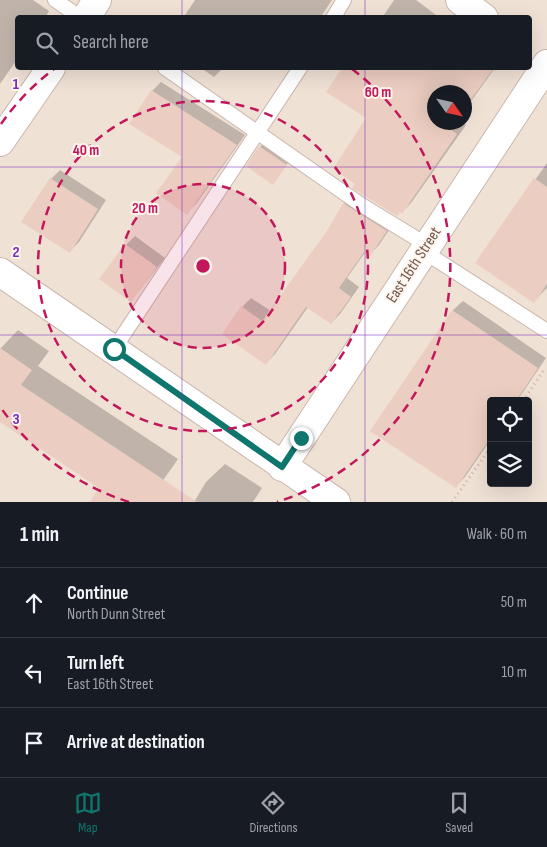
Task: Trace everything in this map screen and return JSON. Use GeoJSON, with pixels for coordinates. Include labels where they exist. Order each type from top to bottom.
{"type":"FeatureCollection","features":[{"type":"Feature","properties":{"kind":"street"},"geometry":{"type":"LineString","coordinates":[[88,15],[97,0]]}},
{"type":"Feature","properties":{"kind":"street"},"geometry":{"type":"LineString","coordinates":[[460,0],[480,15]]}},
{"type":"Feature","properties":{"kind":"street"},"geometry":{"type":"LineString","coordinates":[[532,52],[547,63]]}},
{"type":"Feature","properties":{"kind":"street","name":"East 16th Street"},"geometry":{"type":"LineString","coordinates":[[282,467],[547,63]]}},
{"type":"Feature","properties":{"kind":"street"},"geometry":{"type":"LineString","coordinates":[[0,142],[50,70]]}},
{"type":"Feature","properties":{"kind":"street"},"geometry":{"type":"LineString","coordinates":[[0,272],[114,349],[282,467],[336,502]]}},
{"type":"Feature","properties":{"kind":"lane"},"geometry":{"type":"LineString","coordinates":[[55,0],[77,15]]}},
{"type":"Feature","properties":{"kind":"lane"},"geometry":{"type":"LineString","coordinates":[[335,15],[344,0]]}},
{"type":"Feature","properties":{"kind":"lane"},"geometry":{"type":"LineString","coordinates":[[167,70],[547,331]]}},
{"type":"Feature","properties":{"kind":"lane"},"geometry":{"type":"LineString","coordinates":[[114,349],[257,130],[299,70]]}},
{"type":"Feature","properties":{"kind":"path"},"geometry":{"type":"LineString","coordinates":[[525,397],[544,370]]}},
{"type":"Feature","properties":{"kind":"path"},"geometry":{"type":"LineString","coordinates":[[452,502],[487,452]]}},
{"type":"Feature","properties":{"kind":"shaded area"},"geometry":{"type":"Polygon","coordinates":[[[0,0],[547,0],[547,502],[0,502],[0,0]]]}},
{"type":"Feature","properties":{"kind":"building"},"geometry":{"type":"Polygon","coordinates":[[[341,70],[493,70],[472,98],[472,85],[427,85],[427,130],[451,130],[457,134],[402,214],[400,212],[397,216],[352,188],[355,184],[333,169],[366,118],[326,92],[341,70]]]}},
{"type":"Feature","properties":{"kind":"building"},"geometry":{"type":"Polygon","coordinates":[[[151,90],[237,145],[187,215],[156,193],[182,157],[129,124],[151,90]]]}},
{"type":"Feature","properties":{"kind":"building"},"geometry":{"type":"Polygon","coordinates":[[[259,146],[287,165],[273,185],[246,166],[259,146]]]}},
{"type":"Feature","properties":{"kind":"building"},"geometry":{"type":"Polygon","coordinates":[[[50,178],[98,209],[70,253],[21,222],[50,178]]]}},
{"type":"Feature","properties":{"kind":"building"},"geometry":{"type":"Polygon","coordinates":[[[534,178],[547,187],[547,284],[534,303],[475,263],[534,178]]]}},
{"type":"Feature","properties":{"kind":"building"},"geometry":{"type":"Polygon","coordinates":[[[343,203],[387,231],[370,256],[364,252],[339,288],[351,297],[331,324],[306,307],[266,365],[222,334],[241,306],[262,321],[327,231],[343,203]]]}},
{"type":"Feature","properties":{"kind":"building"},"geometry":{"type":"Polygon","coordinates":[[[125,244],[157,267],[131,302],[99,279],[125,244]]]}},
{"type":"Feature","properties":{"kind":"building"},"geometry":{"type":"Polygon","coordinates":[[[452,310],[538,368],[519,397],[487,397],[487,443],[456,488],[370,431],[452,310]]]}},
{"type":"Feature","properties":{"kind":"building"},"geometry":{"type":"Polygon","coordinates":[[[0,348],[32,370],[21,385],[197,502],[90,502],[99,488],[0,422],[0,348]]]}},
{"type":"Feature","properties":{"kind":"route"},"geometry":{"type":"LineString","coordinates":[[114,349],[282,467],[301,438]]}}]}
